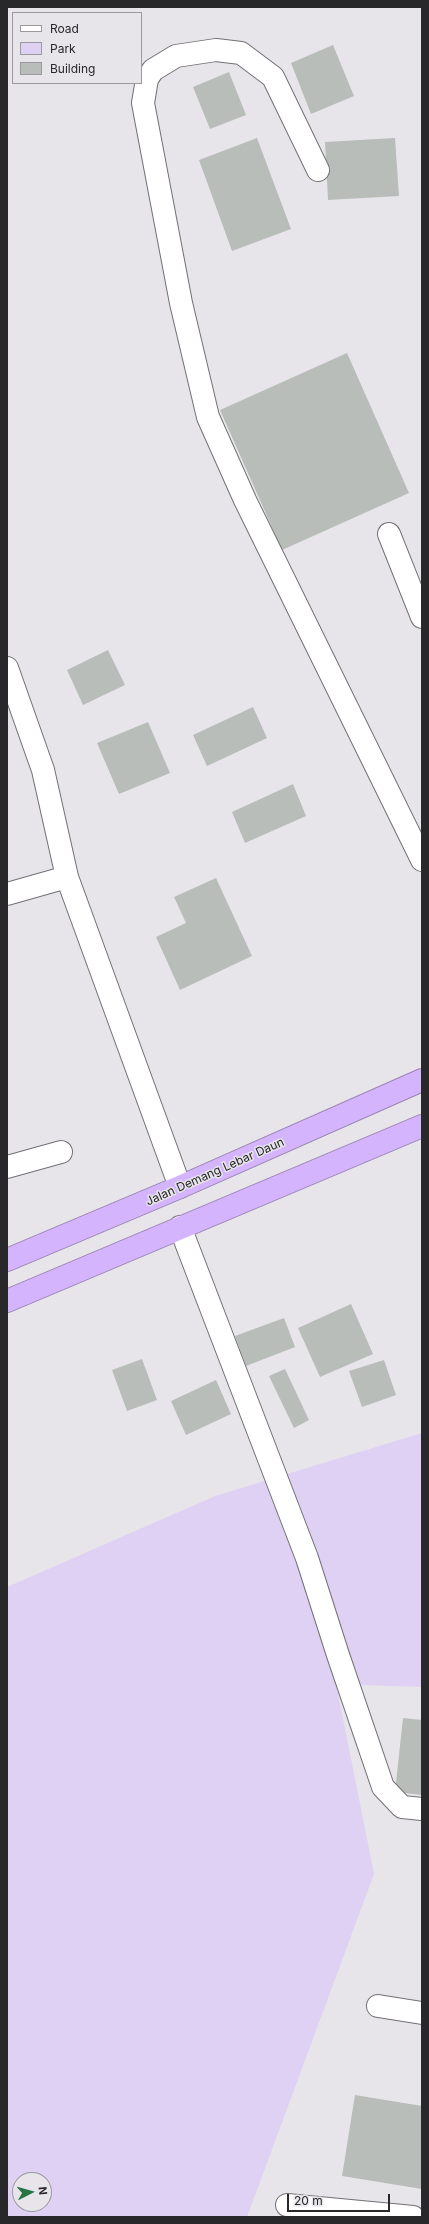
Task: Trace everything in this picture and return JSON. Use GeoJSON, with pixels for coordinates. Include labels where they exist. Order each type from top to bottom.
{"type":"FeatureCollection","features":[{"type":"Feature","properties":{"kind":"highway","name":"Jalan Demang Lebar Daun"},"geometry":{"type":"LineString","coordinates":[[7,1260],[180,1187],[422,1080]]}},
{"type":"Feature","properties":{"kind":"highway"},"geometry":{"type":"LineString","coordinates":[[7,1301],[422,1126]]}},
{"type":"Feature","properties":{"kind":"street"},"geometry":{"type":"LineString","coordinates":[[318,170],[273,78],[241,53],[216,50],[176,56],[153,70],[147,79],[143,103],[181,303],[208,418],[245,500],[422,860]]}},
{"type":"Feature","properties":{"kind":"street"},"geometry":{"type":"LineString","coordinates":[[388,534],[422,618]]}},
{"type":"Feature","properties":{"kind":"street"},"geometry":{"type":"LineString","coordinates":[[7,668],[43,770],[66,877],[180,1187]]}},
{"type":"Feature","properties":{"kind":"street"},"geometry":{"type":"LineString","coordinates":[[7,894],[66,877]]}},
{"type":"Feature","properties":{"kind":"street"},"geometry":{"type":"LineString","coordinates":[[7,1167],[61,1152]]}},
{"type":"Feature","properties":{"kind":"street"},"geometry":{"type":"LineString","coordinates":[[180,1227],[308,1558],[338,1655],[383,1787],[402,1807],[422,1809]]}},
{"type":"Feature","properties":{"kind":"street"},"geometry":{"type":"LineString","coordinates":[[378,2006],[422,2013]]}},
{"type":"Feature","properties":{"kind":"street"},"geometry":{"type":"LineString","coordinates":[[287,2205],[413,2217]]}},
{"type":"Feature","properties":{"kind":"green space"},"geometry":{"type":"Polygon","coordinates":[[[422,1433],[422,1687],[336,1684],[374,1874],[247,2217],[7,2217],[7,1587],[215,1496],[422,1433]]]}},
{"type":"Feature","properties":{"kind":"building"},"geometry":{"type":"Polygon","coordinates":[[[333,45],[354,96],[311,114],[291,63],[333,45]]]}},
{"type":"Feature","properties":{"kind":"building"},"geometry":{"type":"Polygon","coordinates":[[[229,72],[246,115],[210,129],[193,87],[229,72]]]}},
{"type":"Feature","properties":{"kind":"building"},"geometry":{"type":"Polygon","coordinates":[[[257,138],[291,229],[232,251],[199,160],[257,138]]]}},
{"type":"Feature","properties":{"kind":"building"},"geometry":{"type":"Polygon","coordinates":[[[395,138],[399,196],[328,200],[325,142],[395,138]]]}},
{"type":"Feature","properties":{"kind":"building"},"geometry":{"type":"Polygon","coordinates":[[[347,353],[409,493],[282,550],[220,410],[347,353]]]}},
{"type":"Feature","properties":{"kind":"building"},"geometry":{"type":"Polygon","coordinates":[[[108,650],[125,685],[83,705],[67,670],[108,650]]]}},
{"type":"Feature","properties":{"kind":"building"},"geometry":{"type":"Polygon","coordinates":[[[253,707],[267,738],[207,766],[193,735],[253,707]]]}},
{"type":"Feature","properties":{"kind":"building"},"geometry":{"type":"Polygon","coordinates":[[[148,722],[170,773],[119,794],[97,743],[148,722]]]}},
{"type":"Feature","properties":{"kind":"building"},"geometry":{"type":"Polygon","coordinates":[[[293,784],[306,816],[245,843],[232,812],[293,784]]]}},
{"type":"Feature","properties":{"kind":"building"},"geometry":{"type":"Polygon","coordinates":[[[216,878],[252,956],[180,990],[156,937],[186,923],[174,897],[216,878]]]}},
{"type":"Feature","properties":{"kind":"building"},"geometry":{"type":"Polygon","coordinates":[[[351,1304],[373,1354],[320,1377],[298,1328],[351,1304]]]}},
{"type":"Feature","properties":{"kind":"building"},"geometry":{"type":"Polygon","coordinates":[[[284,1318],[295,1347],[246,1366],[235,1336],[284,1318]]]}},
{"type":"Feature","properties":{"kind":"building"},"geometry":{"type":"Polygon","coordinates":[[[142,1359],[157,1400],[127,1411],[112,1370],[142,1359]]]}},
{"type":"Feature","properties":{"kind":"building"},"geometry":{"type":"Polygon","coordinates":[[[384,1360],[396,1395],[362,1407],[349,1371],[384,1360]]]}},
{"type":"Feature","properties":{"kind":"building"},"geometry":{"type":"Polygon","coordinates":[[[285,1369],[309,1420],[294,1428],[269,1376],[285,1369]]]}},
{"type":"Feature","properties":{"kind":"building"},"geometry":{"type":"Polygon","coordinates":[[[216,1380],[231,1414],[186,1435],[171,1401],[216,1380]]]}},
{"type":"Feature","properties":{"kind":"building"},"geometry":{"type":"Polygon","coordinates":[[[403,1718],[422,1720],[422,1795],[395,1792],[403,1718]]]}},
{"type":"Feature","properties":{"kind":"building"},"geometry":{"type":"Polygon","coordinates":[[[355,2095],[422,2106],[422,2189],[342,2176],[355,2095]]]}}]}
